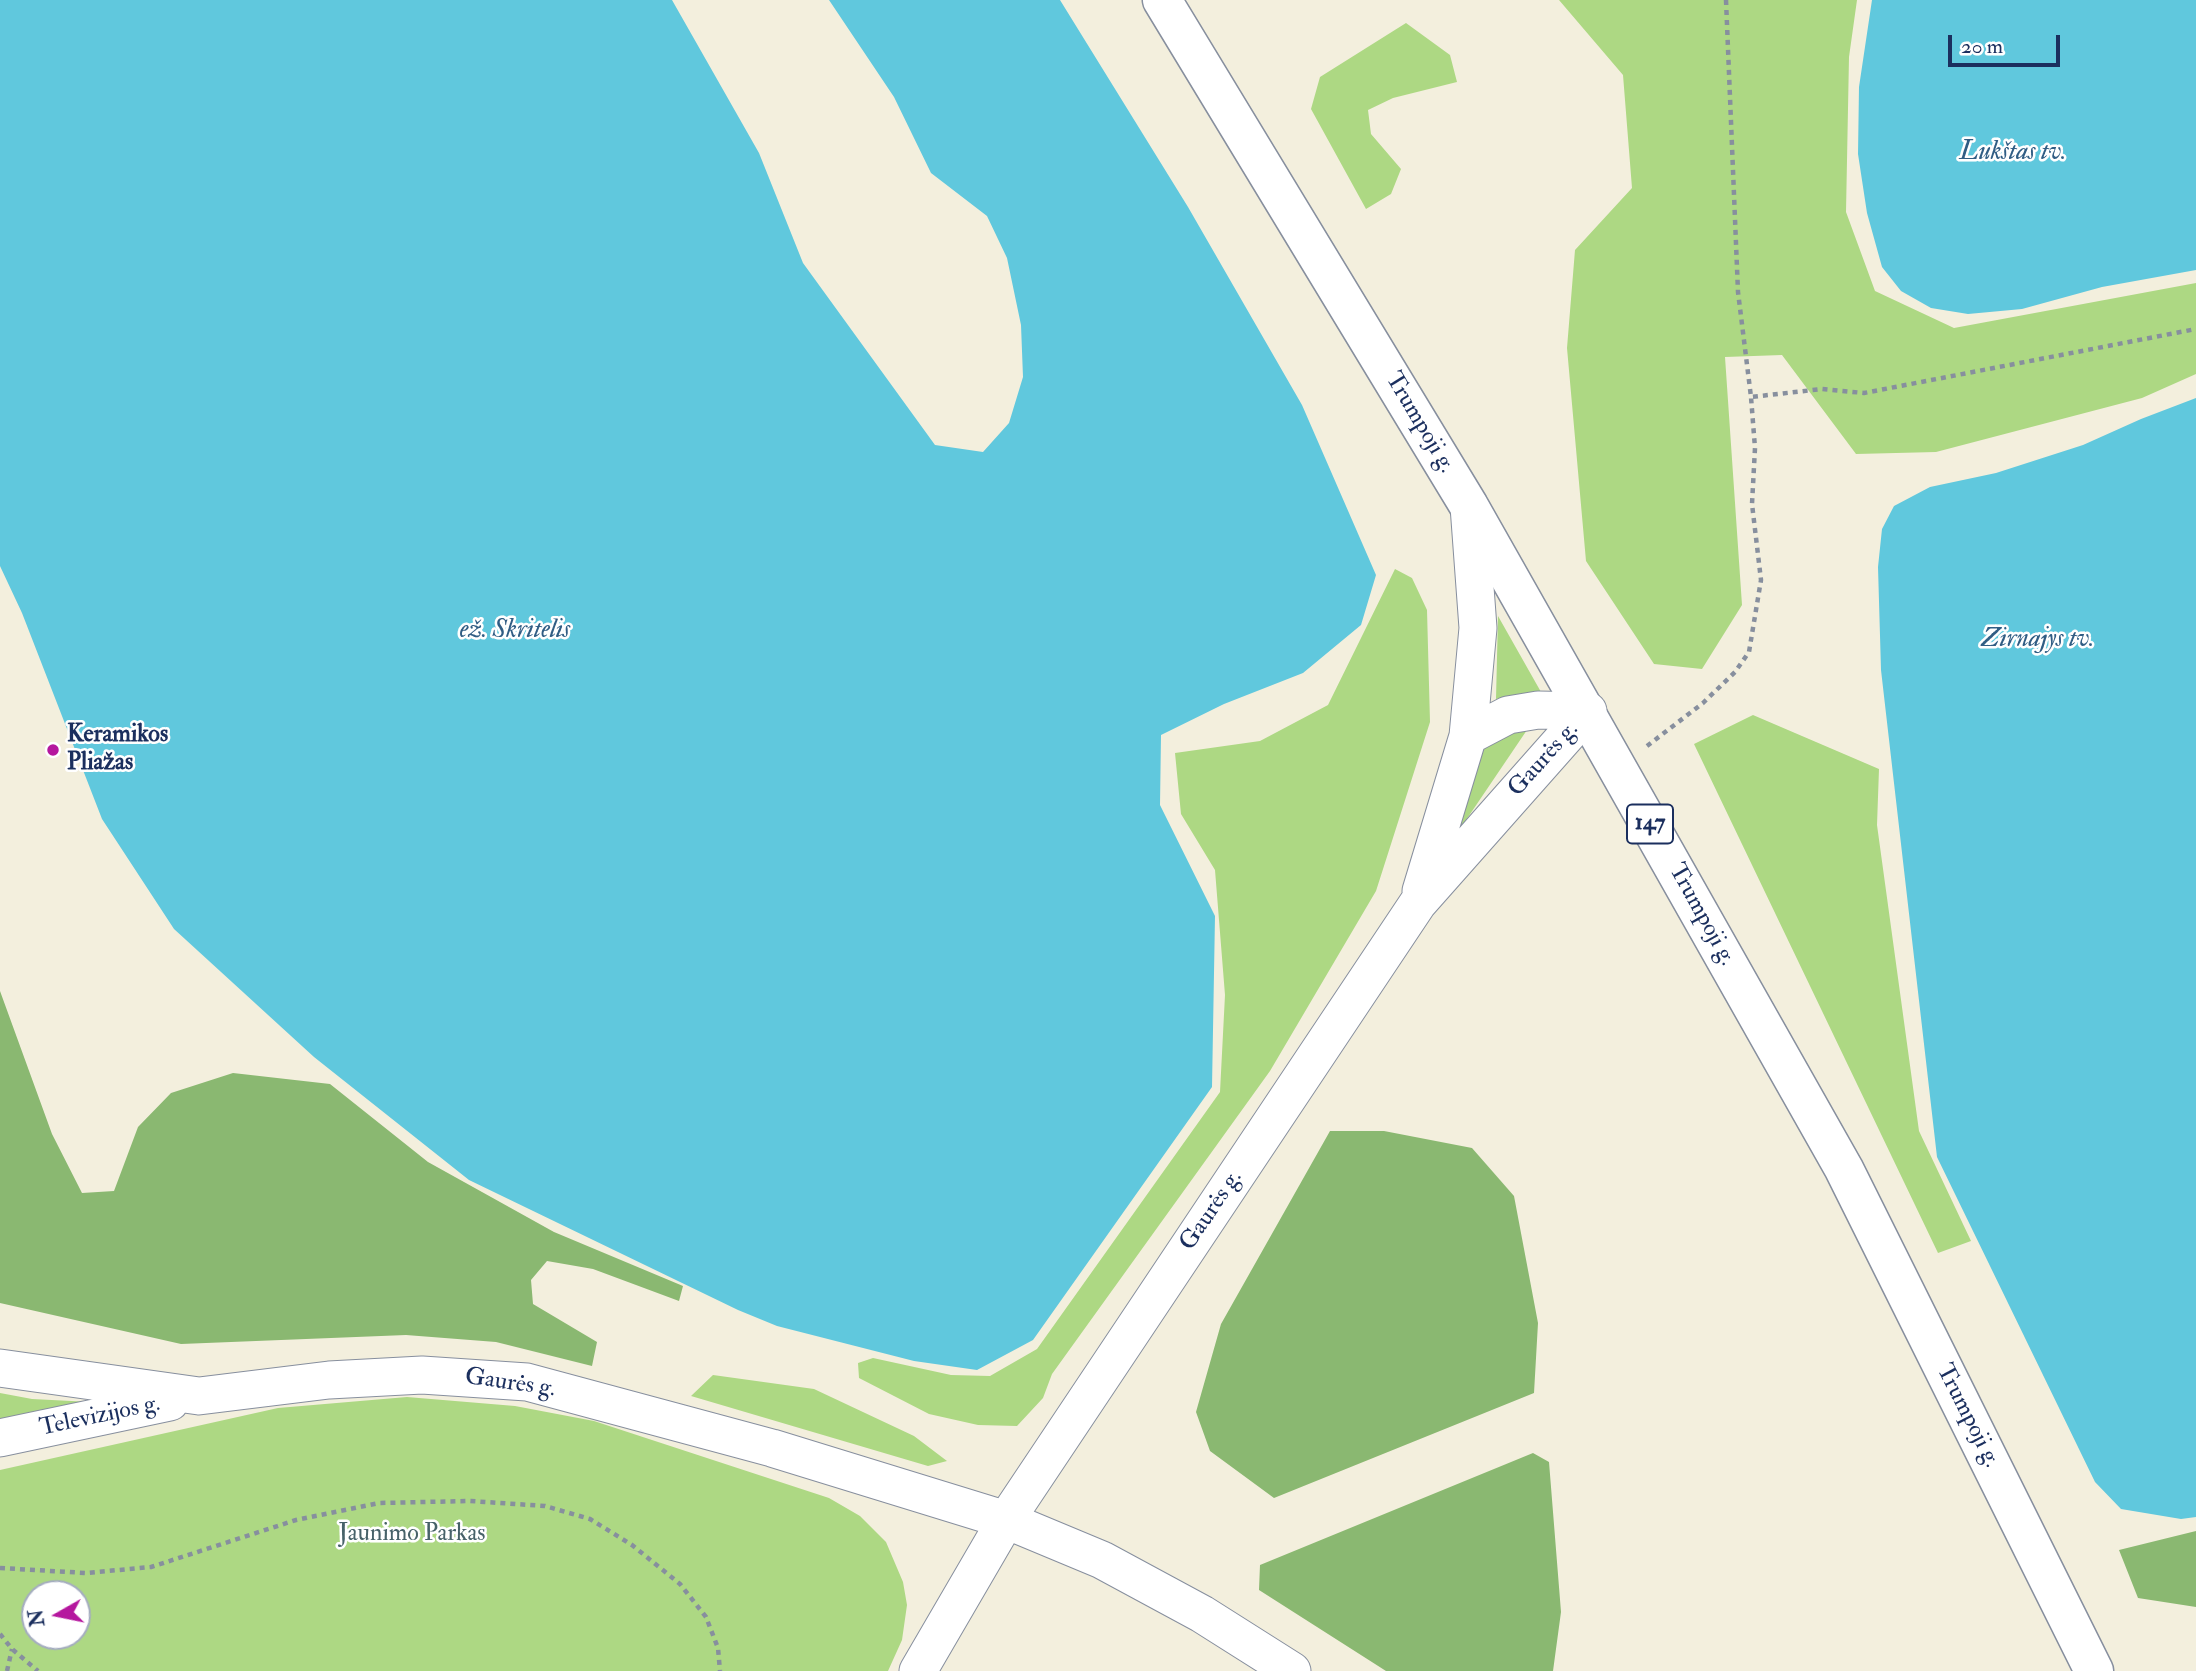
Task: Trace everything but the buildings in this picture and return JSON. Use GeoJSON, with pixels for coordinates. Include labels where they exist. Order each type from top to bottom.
{"type":"FeatureCollection","features":[{"type":"Feature","properties":{"kind":"main road","name":"Trumpoji g."},"geometry":{"type":"LineString","coordinates":[[1162,0],[1469,506],[1588,711],[1844,1169],[2094,1671]]}},
{"type":"Feature","properties":{"kind":"street","name":"Gaurės g."},"geometry":{"type":"LineString","coordinates":[[1418,902],[1468,736],[1478,628],[1469,506]]}},
{"type":"Feature","properties":{"kind":"street","name":"Gaurės g."},"geometry":{"type":"LineString","coordinates":[[1468,736],[1508,715],[1538,710],[1588,711]]}},
{"type":"Feature","properties":{"kind":"street","name":"Gaurės g."},"geometry":{"type":"LineString","coordinates":[[918,1671],[1006,1520],[1418,902],[1588,711]]}},
{"type":"Feature","properties":{"kind":"street","name":"Gaurės g."},"geometry":{"type":"LineString","coordinates":[[0,1368],[200,1396],[329,1380],[422,1375],[527,1382],[772,1448],[1006,1520],[1102,1560],[1202,1614],[1292,1671]]}},
{"type":"Feature","properties":{"kind":"street","name":"Televizijos g."},"geometry":{"type":"LineString","coordinates":[[0,1438],[200,1396]]}},
{"type":"Feature","properties":{"kind":"path"},"geometry":{"type":"LineString","coordinates":[[1616,764],[1656,741],[1696,709],[1735,672],[1749,652],[1761,580],[1752,504],[1755,448],[1751,397],[1738,292],[1726,0]]}},
{"type":"Feature","properties":{"kind":"path"},"geometry":{"type":"LineString","coordinates":[[1751,397],[1822,389],[1864,393],[2196,329]]}},
{"type":"Feature","properties":{"kind":"path"},"geometry":{"type":"LineString","coordinates":[[0,1568],[86,1573],[151,1567],[296,1520],[379,1503],[470,1501],[545,1506],[590,1519],[632,1545],[680,1584],[706,1617],[718,1648],[720,1671]]}},
{"type":"Feature","properties":{"kind":"path"},"geometry":{"type":"LineString","coordinates":[[0,1634],[12,1649],[38,1671]]}},
{"type":"Feature","properties":{"kind":"path"},"geometry":{"type":"LineString","coordinates":[[7,1671],[12,1649]]}},
{"type":"Feature","properties":{"kind":"green space"},"geometry":{"type":"Polygon","coordinates":[[[1559,0],[1857,0],[1849,57],[1846,212],[1875,291],[1954,328],[2196,283],[2196,374],[2142,398],[1936,452],[1856,454],[1782,355],[1725,357],[1742,605],[1702,669],[1654,664],[1586,561],[1567,348],[1575,250],[1632,188],[1623,75],[1559,0]]]}},
{"type":"Feature","properties":{"kind":"green space"},"geometry":{"type":"Polygon","coordinates":[[[1406,23],[1450,55],[1457,82],[1393,98],[1368,110],[1371,134],[1401,169],[1391,194],[1366,209],[1311,109],[1320,77],[1406,23]]]}},
{"type":"Feature","properties":{"kind":"green space"},"geometry":{"type":"Polygon","coordinates":[[[1395,569],[1412,578],[1427,610],[1430,722],[1376,891],[1270,1071],[1052,1374],[1043,1398],[1017,1426],[978,1425],[929,1414],[859,1378],[858,1363],[873,1358],[951,1375],[990,1376],[1037,1349],[1220,1092],[1225,995],[1215,870],[1181,814],[1175,753],[1260,741],[1328,705],[1395,569]]]}},
{"type":"Feature","properties":{"kind":"green space"},"geometry":{"type":"Polygon","coordinates":[[[1498,616],[1541,692],[1496,699],[1498,616]]]}},
{"type":"Feature","properties":{"kind":"green space"},"geometry":{"type":"Polygon","coordinates":[[[1753,715],[1879,769],[1877,825],[1919,1131],[1971,1241],[1938,1253],[1694,744],[1753,715]]]}},
{"type":"Feature","properties":{"kind":"green space"},"geometry":{"type":"Polygon","coordinates":[[[1529,727],[1439,860],[1483,746],[1515,728],[1529,727]]]}},
{"type":"Feature","properties":{"kind":"green space"},"geometry":{"type":"Polygon","coordinates":[[[0,991],[52,1134],[82,1193],[114,1191],[138,1127],[171,1093],[233,1073],[330,1084],[428,1162],[554,1232],[683,1286],[679,1301],[593,1269],[547,1261],[531,1280],[533,1304],[597,1342],[592,1366],[496,1342],[406,1335],[181,1344],[0,1303],[0,991]]]}},
{"type":"Feature","properties":{"kind":"green space"},"geometry":{"type":"Polygon","coordinates":[[[1330,1131],[1384,1131],[1472,1148],[1514,1196],[1538,1323],[1534,1393],[1274,1498],[1210,1451],[1196,1412],[1221,1324],[1330,1131]]]}},
{"type":"Feature","properties":{"kind":"green space"},"geometry":{"type":"Polygon","coordinates":[[[713,1375],[814,1389],[914,1436],[947,1461],[928,1466],[691,1396],[713,1375]]]}},
{"type":"Feature","properties":{"kind":"green space"},"geometry":{"type":"Polygon","coordinates":[[[0,1393],[32,1399],[111,1403],[0,1423],[0,1393]]]}},
{"type":"Feature","properties":{"kind":"green space","name":"Jaunimo Parkas"},"geometry":{"type":"Polygon","coordinates":[[[407,1397],[515,1406],[594,1421],[829,1498],[860,1516],[886,1542],[903,1582],[907,1605],[902,1640],[888,1671],[0,1671],[0,1470],[278,1408],[407,1397]]]}},
{"type":"Feature","properties":{"kind":"green space"},"geometry":{"type":"Polygon","coordinates":[[[1533,1453],[1549,1462],[1561,1612],[1553,1671],[1386,1671],[1259,1590],[1260,1565],[1533,1453]]]}},
{"type":"Feature","properties":{"kind":"green space"},"geometry":{"type":"Polygon","coordinates":[[[2196,1531],[2196,1607],[2138,1598],[2119,1550],[2196,1531]]]}},
{"type":"Feature","properties":{"kind":"water","name":"ež. Skritelis"},"geometry":{"type":"Polygon","coordinates":[[[0,0],[672,0],[759,153],[803,263],[935,445],[983,452],[1009,423],[1023,377],[1021,325],[1007,258],[987,216],[931,173],[894,97],[829,0],[1060,0],[1188,207],[1302,405],[1376,575],[1361,625],[1303,673],[1224,704],[1161,735],[1160,805],[1215,916],[1212,1087],[1033,1340],[977,1370],[914,1361],[777,1326],[738,1310],[469,1180],[314,1057],[174,929],[102,819],[22,613],[0,566],[0,0]]]}},
{"type":"Feature","properties":{"kind":"water","name":"Lukštas tv."},"geometry":{"type":"Polygon","coordinates":[[[1872,0],[2196,0],[2196,270],[2102,287],[2022,309],[1968,314],[1931,308],[1901,291],[1882,267],[1867,213],[1858,154],[1859,87],[1872,0]]]}},
{"type":"Feature","properties":{"kind":"water","name":"Zirnajys tv."},"geometry":{"type":"Polygon","coordinates":[[[2196,398],[2196,1517],[2181,1519],[2121,1509],[2095,1482],[1937,1157],[1881,670],[1878,567],[1882,529],[1894,506],[1930,487],[1996,473],[2083,445],[2196,398]]]}},
{"type":"Feature","properties":{"kind":"place","name":"Keramikos Pliažas"},"geometry":{"type":"Point","coordinates":[53,750]}}]}
